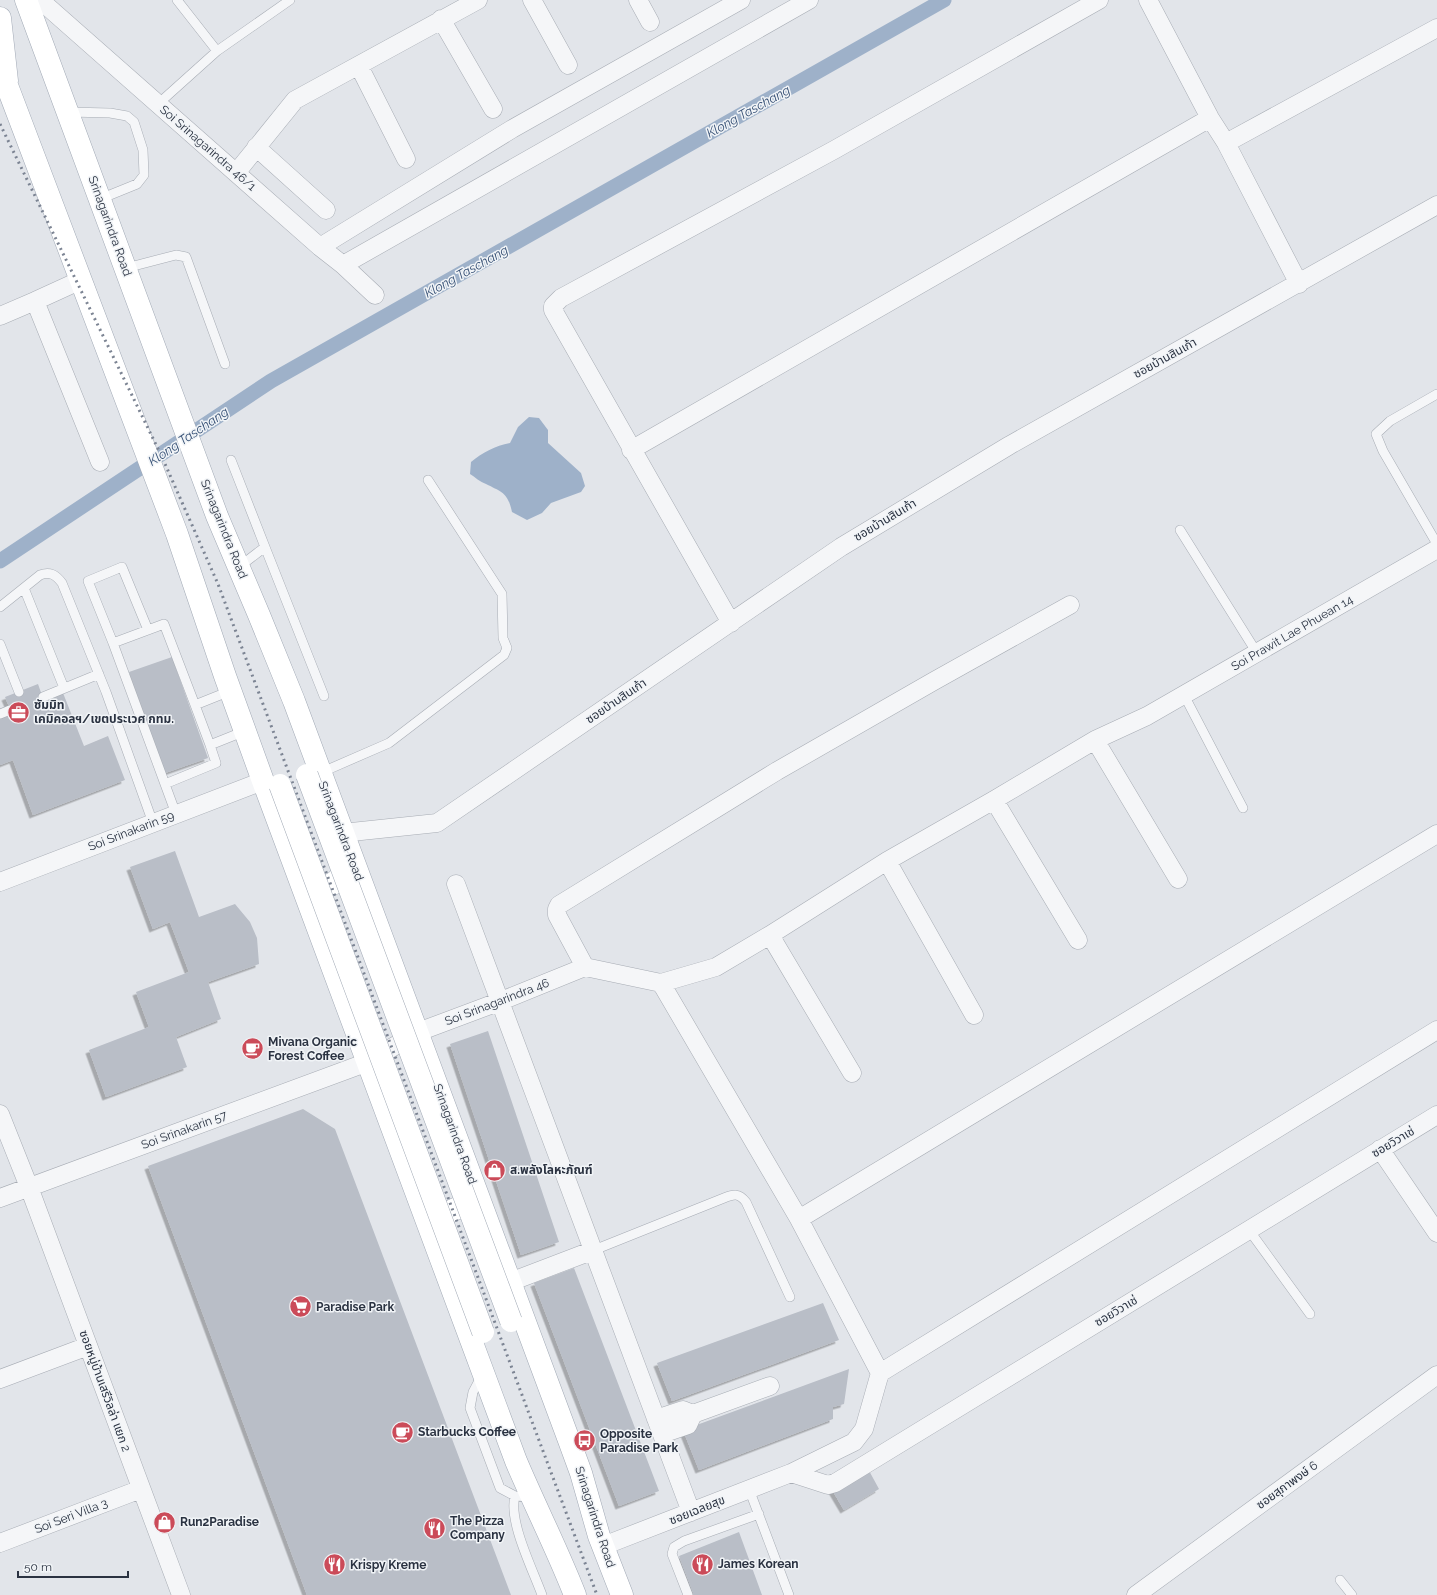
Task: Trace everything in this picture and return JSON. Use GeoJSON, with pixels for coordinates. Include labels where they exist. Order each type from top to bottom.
{"type":"FeatureCollection","features":[{"type":"Feature","properties":{"kind":"main road","name":"Srinagarindra Road"},"geometry":{"type":"LineString","coordinates":[[12,0],[14,7],[52,70]]}},
{"type":"Feature","properties":{"kind":"main road","name":"Srinagarindra Road"},"geometry":{"type":"LineString","coordinates":[[26,0],[217,516],[276,657],[314,774],[345,840],[418,1032],[581,1473],[601,1541],[622,1595]]}},
{"type":"Feature","properties":{"kind":"main road"},"geometry":{"type":"LineString","coordinates":[[0,18],[8,88]]}},
{"type":"Feature","properties":{"kind":"main road"},"geometry":{"type":"LineString","coordinates":[[0,67],[177,534],[245,731],[271,783],[483,1332],[542,1492],[563,1563],[575,1595]]}},
{"type":"Feature","properties":{"kind":"main road"},"geometry":{"type":"LineString","coordinates":[[217,516],[260,646],[314,774],[511,1321],[562,1456],[601,1541]]}},
{"type":"Feature","properties":{"kind":"main road"},"geometry":{"type":"LineString","coordinates":[[177,534],[220,627],[271,783],[295,867],[483,1371],[523,1497],[563,1563]]}},
{"type":"Feature","properties":{"kind":"main road"},"geometry":{"type":"LineString","coordinates":[[295,867],[317,884],[328,886],[336,882],[342,876],[345,867],[345,840]]}},
{"type":"Feature","properties":{"kind":"main road"},"geometry":{"type":"LineString","coordinates":[[438,1249],[441,1223],[446,1214],[453,1210],[461,1208],[468,1210],[492,1231]]}},
{"type":"Feature","properties":{"kind":"street","name":"Soi Srinagarindra 46/1"},"geometry":{"type":"LineString","coordinates":[[40,0],[320,247],[343,265],[375,296]]}},
{"type":"Feature","properties":{"kind":"street"},"geometry":{"type":"LineString","coordinates":[[236,173],[295,100],[478,0]]}},
{"type":"Feature","properties":{"kind":"street"},"geometry":{"type":"LineString","coordinates":[[532,0],[568,65]]}},
{"type":"Feature","properties":{"kind":"street"},"geometry":{"type":"LineString","coordinates":[[638,0],[650,22]]}},
{"type":"Feature","properties":{"kind":"street"},"geometry":{"type":"LineString","coordinates":[[320,247],[512,129],[741,0]]}},
{"type":"Feature","properties":{"kind":"street"},"geometry":{"type":"LineString","coordinates":[[343,265],[809,0]]}},
{"type":"Feature","properties":{"kind":"street"},"geometry":{"type":"LineString","coordinates":[[731,623],[552,310],[555,303],[561,298],[834,150],[1099,0]]}},
{"type":"Feature","properties":{"kind":"street"},"geometry":{"type":"LineString","coordinates":[[1148,0],[1210,118],[1226,143],[1299,284]]}},
{"type":"Feature","properties":{"kind":"street"},"geometry":{"type":"LineString","coordinates":[[441,20],[493,109]]}},
{"type":"Feature","properties":{"kind":"street"},"geometry":{"type":"LineString","coordinates":[[1226,143],[1437,28]]}},
{"type":"Feature","properties":{"kind":"street"},"geometry":{"type":"LineString","coordinates":[[359,66],[406,159]]}},
{"type":"Feature","properties":{"kind":"street"},"geometry":{"type":"LineString","coordinates":[[631,450],[1210,118]]}},
{"type":"Feature","properties":{"kind":"street"},"geometry":{"type":"LineString","coordinates":[[256,147],[326,210]]}},
{"type":"Feature","properties":{"kind":"street","name":"ซอยบ้านสินเก้า"},"geometry":{"type":"LineString","coordinates":[[345,840],[437,823],[841,547],[1010,445],[1299,284],[1437,205]]}},
{"type":"Feature","properties":{"kind":"street"},"geometry":{"type":"LineString","coordinates":[[0,316],[80,280]]}},
{"type":"Feature","properties":{"kind":"street"},"geometry":{"type":"LineString","coordinates":[[35,301],[100,462]]}},
{"type":"Feature","properties":{"kind":"street","name":"Soi Prawit Lae Phuean 14"},"geometry":{"type":"LineString","coordinates":[[661,983],[716,967],[770,935],[887,861],[1095,740],[1147,716],[1437,549]]}},
{"type":"Feature","properties":{"kind":"street"},"geometry":{"type":"LineString","coordinates":[[1070,605],[777,771],[559,905],[557,910],[557,915],[580,969],[661,983],[799,1219],[880,1373],[1437,1030]]}},
{"type":"Feature","properties":{"kind":"street"},"geometry":{"type":"LineString","coordinates":[[1095,740],[1178,880]]}},
{"type":"Feature","properties":{"kind":"street","name":"Soi Srinakarin 59"},"geometry":{"type":"LineString","coordinates":[[0,882],[176,814],[271,783]]}},
{"type":"Feature","properties":{"kind":"street"},"geometry":{"type":"LineString","coordinates":[[994,800],[1078,940]]}},
{"type":"Feature","properties":{"kind":"street"},"geometry":{"type":"LineString","coordinates":[[799,1219],[1437,834]]}},
{"type":"Feature","properties":{"kind":"street"},"geometry":{"type":"LineString","coordinates":[[887,861],[974,1015]]}},
{"type":"Feature","properties":{"kind":"street"},"geometry":{"type":"LineString","coordinates":[[456,884],[691,1512]]}},
{"type":"Feature","properties":{"kind":"street"},"geometry":{"type":"LineString","coordinates":[[770,935],[852,1072]]}},
{"type":"Feature","properties":{"kind":"street","name":"Soi Srinagarindra 46"},"geometry":{"type":"LineString","coordinates":[[368,1062],[418,1032],[580,969]]}},
{"type":"Feature","properties":{"kind":"street","name":"Soi Srinakarin 57"},"geometry":{"type":"LineString","coordinates":[[0,1198],[368,1062]]}},
{"type":"Feature","properties":{"kind":"street","name":"ซอยหมู่บ้านเสรีวิลล่า แยก 2"},"geometry":{"type":"LineString","coordinates":[[0,1114],[181,1595]]}},
{"type":"Feature","properties":{"kind":"street","name":"ซอยวิวาเช่"},"geometry":{"type":"LineString","coordinates":[[791,1473],[828,1485],[835,1483],[1437,1115]]}},
{"type":"Feature","properties":{"kind":"street"},"geometry":{"type":"LineString","coordinates":[[1380,1149],[1437,1233]]}},
{"type":"Feature","properties":{"kind":"street"},"geometry":{"type":"LineString","coordinates":[[510,1282],[594,1250]]}},
{"type":"Feature","properties":{"kind":"street"},"geometry":{"type":"LineString","coordinates":[[0,1379],[88,1346]]}},
{"type":"Feature","properties":{"kind":"street","name":"ซอยเฉลยสุข"},"geometry":{"type":"LineString","coordinates":[[601,1541],[691,1512],[791,1473],[854,1442],[864,1429],[880,1373]]}},
{"type":"Feature","properties":{"kind":"street","name":"ซอยสุภาพงษ์ 6"},"geometry":{"type":"LineString","coordinates":[[1136,1595],[1437,1375]]}},
{"type":"Feature","properties":{"kind":"street"},"geometry":{"type":"LineString","coordinates":[[659,1427],[688,1424],[693,1414],[770,1386]]}},
{"type":"Feature","properties":{"kind":"street","name":"Soi Seri Villa 3"},"geometry":{"type":"LineString","coordinates":[[0,1543],[142,1489]]}},
{"type":"Feature","properties":{"kind":"lane"},"geometry":{"type":"LineString","coordinates":[[177,0],[217,51]]}},
{"type":"Feature","properties":{"kind":"lane"},"geometry":{"type":"LineString","coordinates":[[158,104],[217,51],[290,0]]}},
{"type":"Feature","properties":{"kind":"lane"},"geometry":{"type":"LineString","coordinates":[[68,112],[110,113],[127,116],[134,122],[143,150],[144,175],[137,184],[100,199]]}},
{"type":"Feature","properties":{"kind":"lane"},"geometry":{"type":"LineString","coordinates":[[126,268],[178,254],[186,257],[225,364]]}},
{"type":"Feature","properties":{"kind":"lane"},"geometry":{"type":"LineString","coordinates":[[1437,394],[1390,421],[1376,434],[1383,451],[1437,544]]}},
{"type":"Feature","properties":{"kind":"lane"},"geometry":{"type":"LineString","coordinates":[[231,460],[324,696]]}},
{"type":"Feature","properties":{"kind":"lane"},"geometry":{"type":"LineString","coordinates":[[314,774],[390,743],[504,655],[506,651],[507,648],[503,638],[502,594],[428,480]]}},
{"type":"Feature","properties":{"kind":"lane"},"geometry":{"type":"LineString","coordinates":[[1180,530],[1257,653]]}},
{"type":"Feature","properties":{"kind":"lane"},"geometry":{"type":"LineString","coordinates":[[239,566],[265,547]]}},
{"type":"Feature","properties":{"kind":"lane"},"geometry":{"type":"LineString","coordinates":[[148,630],[122,567],[88,581],[113,643],[176,814]]}},
{"type":"Feature","properties":{"kind":"lane"},"geometry":{"type":"LineString","coordinates":[[0,607],[40,575],[46,573],[53,574],[58,577],[62,583],[99,674],[153,823]]}},
{"type":"Feature","properties":{"kind":"lane"},"geometry":{"type":"LineString","coordinates":[[24,588],[64,688]]}},
{"type":"Feature","properties":{"kind":"lane"},"geometry":{"type":"LineString","coordinates":[[113,643],[164,624],[210,745],[216,763],[165,784]]}},
{"type":"Feature","properties":{"kind":"lane"},"geometry":{"type":"LineString","coordinates":[[0,644],[19,692]]}},
{"type":"Feature","properties":{"kind":"lane"},"geometry":{"type":"LineString","coordinates":[[43,697],[99,674]]}},
{"type":"Feature","properties":{"kind":"lane"},"geometry":{"type":"LineString","coordinates":[[195,706],[230,691]]}},
{"type":"Feature","properties":{"kind":"lane"},"geometry":{"type":"LineString","coordinates":[[1184,695],[1243,808]]}},
{"type":"Feature","properties":{"kind":"lane"},"geometry":{"type":"LineString","coordinates":[[0,714],[10,710]]}},
{"type":"Feature","properties":{"kind":"lane"},"geometry":{"type":"LineString","coordinates":[[210,745],[245,731]]}},
{"type":"Feature","properties":{"kind":"lane"},"geometry":{"type":"LineString","coordinates":[[594,1250],[732,1195],[738,1196],[742,1197],[746,1202],[790,1297]]}},
{"type":"Feature","properties":{"kind":"lane"},"geometry":{"type":"LineString","coordinates":[[1249,1230],[1310,1314]]}},
{"type":"Feature","properties":{"kind":"lane"},"geometry":{"type":"LineString","coordinates":[[749,1489],[789,1595]]}},
{"type":"Feature","properties":{"kind":"lane"},"geometry":{"type":"LineString","coordinates":[[523,1497],[513,1510],[515,1523],[542,1595]]}},
{"type":"Feature","properties":{"kind":"lane"},"geometry":{"type":"LineString","coordinates":[[688,1595],[672,1554],[674,1547],[684,1541],[759,1514]]}},
{"type":"Feature","properties":{"kind":"lane"},"geometry":{"type":"LineString","coordinates":[[1340,1580],[1352,1595]]}},
{"type":"Feature","properties":{"kind":"water"},"geometry":{"type":"Polygon","coordinates":[[[529,417],[539,418],[548,430],[548,443],[581,473],[585,486],[581,492],[551,503],[542,513],[527,520],[512,512],[504,494],[470,474],[471,462],[489,450],[510,443],[518,427],[529,417]]]}},
{"type":"Feature","properties":{"kind":"building"},"geometry":{"type":"Polygon","coordinates":[[[172,657],[208,758],[165,773],[129,672],[172,657]]]}},
{"type":"Feature","properties":{"kind":"building"},"geometry":{"type":"Polygon","coordinates":[[[38,684],[44,701],[63,693],[84,746],[108,736],[125,780],[33,815],[13,760],[0,765],[0,717],[12,713],[5,697],[38,684]]]}},
{"type":"Feature","properties":{"kind":"building"},"geometry":{"type":"Polygon","coordinates":[[[175,851],[199,917],[235,904],[250,922],[257,938],[259,964],[208,982],[221,1019],[176,1037],[187,1067],[106,1097],[89,1050],[149,1027],[136,992],[189,972],[170,922],[153,929],[130,867],[175,851]]]}},
{"type":"Feature","properties":{"kind":"building"},"geometry":{"type":"Polygon","coordinates":[[[488,1031],[559,1242],[521,1255],[450,1044],[488,1031]]]}},
{"type":"Feature","properties":{"kind":"building","name":"Paradise Park"},"geometry":{"type":"Polygon","coordinates":[[[303,1109],[335,1129],[511,1595],[307,1595],[148,1166],[303,1109]]]}},
{"type":"Feature","properties":{"kind":"building"},"geometry":{"type":"Polygon","coordinates":[[[574,1268],[659,1491],[619,1506],[534,1283],[574,1268]]]}},
{"type":"Feature","properties":{"kind":"building"},"geometry":{"type":"Polygon","coordinates":[[[823,1303],[839,1340],[672,1401],[657,1363],[823,1303]]]}},
{"type":"Feature","properties":{"kind":"building"},"geometry":{"type":"Polygon","coordinates":[[[849,1369],[844,1404],[833,1407],[833,1419],[699,1470],[683,1430],[849,1369]]]}},
{"type":"Feature","properties":{"kind":"building"},"geometry":{"type":"Polygon","coordinates":[[[867,1467],[879,1489],[844,1510],[831,1488],[867,1467]]]}},
{"type":"Feature","properties":{"kind":"building"},"geometry":{"type":"Polygon","coordinates":[[[739,1532],[762,1595],[694,1595],[679,1556],[739,1532]]]}},
{"type":"Feature","properties":{"kind":"waterway","name":"Klong Taschang"},"geometry":{"type":"LineString","coordinates":[[0,561],[271,381],[944,0]]}},
{"type":"Feature","properties":{"kind":"railway"},"geometry":{"type":"LineString","coordinates":[[0,124],[162,457],[218,584],[597,1595]]}},
{"type":"Feature","properties":{"kind":"place","name":"ซัมมิท เคมิคอลฯ/เขตประเวศ กทม."},"geometry":{"type":"Point","coordinates":[19,712]}},
{"type":"Feature","properties":{"kind":"place","name":"Mivana Organic Forest Coffee"},"geometry":{"type":"Point","coordinates":[252,1049]}},
{"type":"Feature","properties":{"kind":"place","name":"ส.พลังโลหะภัณฑ์"},"geometry":{"type":"Point","coordinates":[494,1170]}},
{"type":"Feature","properties":{"kind":"place","name":"Paradise Park"},"geometry":{"type":"Point","coordinates":[301,1307]}},
{"type":"Feature","properties":{"kind":"place","name":"Starbucks Coffee"},"geometry":{"type":"Point","coordinates":[403,1432]}},
{"type":"Feature","properties":{"kind":"place","name":"Opposite Paradise Park"},"geometry":{"type":"Point","coordinates":[585,1441]}},
{"type":"Feature","properties":{"kind":"place","name":"Run2Paradise"},"geometry":{"type":"Point","coordinates":[165,1522]}},
{"type":"Feature","properties":{"kind":"place","name":"The Pizza Company"},"geometry":{"type":"Point","coordinates":[435,1528]}},
{"type":"Feature","properties":{"kind":"place","name":"James Korean"},"geometry":{"type":"Point","coordinates":[702,1564]}},
{"type":"Feature","properties":{"kind":"place","name":"Krispy Kreme"},"geometry":{"type":"Point","coordinates":[335,1565]}}]}
